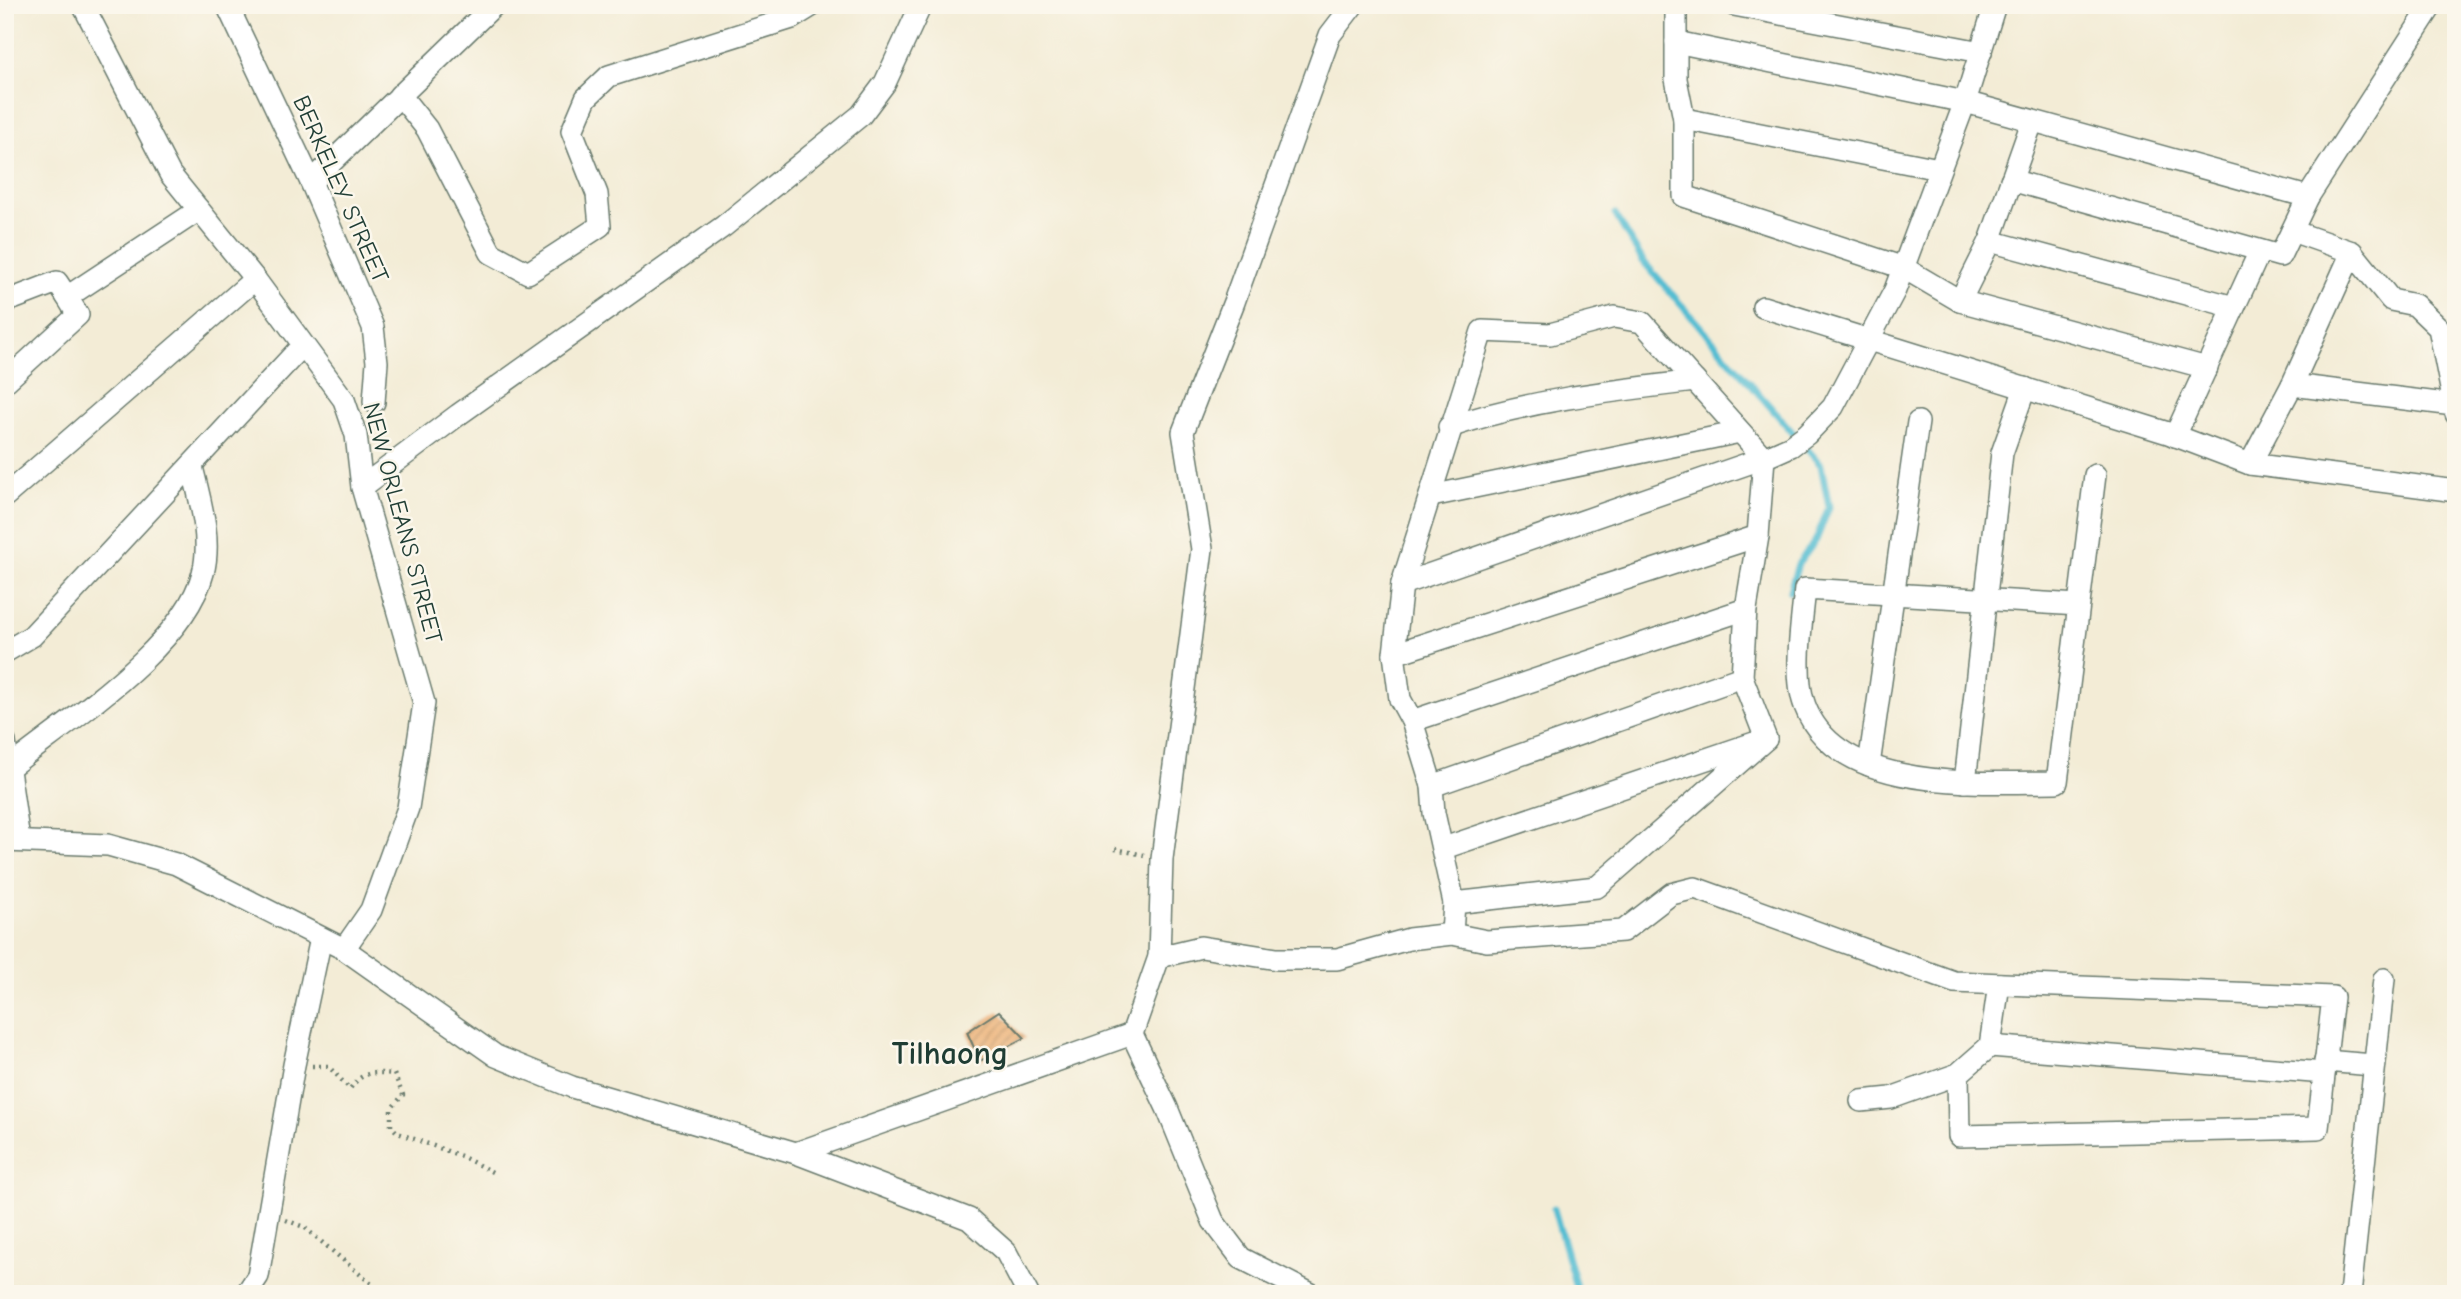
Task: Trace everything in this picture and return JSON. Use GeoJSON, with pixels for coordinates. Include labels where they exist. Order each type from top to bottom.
{"type":"FeatureCollection","features":[{"type":"Feature","properties":{"kind":"street","name":"NEW ORLEANS STREET"},"geometry":{"type":"LineString","coordinates":[[83,5],[170,174],[255,279],[344,400],[356,435],[362,487],[424,702],[408,808],[371,910],[344,949]]}},
{"type":"Feature","properties":{"kind":"street","name":"BERKELEY STREET"},"geometry":{"type":"LineString","coordinates":[[227,5],[311,182],[373,327],[377,362],[374,402]]}},
{"type":"Feature","properties":{"kind":"street"},"geometry":{"type":"LineString","coordinates":[[311,182],[494,5]]}},
{"type":"Feature","properties":{"kind":"street"},"geometry":{"type":"LineString","coordinates":[[400,95],[427,129],[491,253],[528,273],[600,226],[597,194],[572,131],[586,98],[610,76],[792,18],[813,5]]}},
{"type":"Feature","properties":{"kind":"street"},"geometry":{"type":"LineString","coordinates":[[362,487],[458,415],[724,226],[861,115],[885,83],[920,5]]}},
{"type":"Feature","properties":{"kind":"street"},"geometry":{"type":"LineString","coordinates":[[1311,1294],[1241,1258],[1213,1222],[1167,1108],[1132,1034],[1159,957],[1162,859],[1202,548],[1183,432],[1234,302],[1330,35],[1353,5]]}},
{"type":"Feature","properties":{"kind":"street"},"geometry":{"type":"LineString","coordinates":[[1676,5],[1676,79],[1684,119],[1684,195],[1903,268],[1960,301],[2207,368]]}},
{"type":"Feature","properties":{"kind":"street"},"geometry":{"type":"LineString","coordinates":[[1734,5],[1981,52]]}},
{"type":"Feature","properties":{"kind":"street"},"geometry":{"type":"LineString","coordinates":[[1402,584],[1764,458],[1799,440],[1833,407],[1903,268],[1965,102],[1995,5]]}},
{"type":"Feature","properties":{"kind":"street"},"geometry":{"type":"LineString","coordinates":[[2011,180],[2280,256],[2308,197],[2431,5]]}},
{"type":"Feature","properties":{"kind":"street"},"geometry":{"type":"LineString","coordinates":[[1676,42],[1965,102],[2308,197]]}},
{"type":"Feature","properties":{"kind":"street"},"geometry":{"type":"LineString","coordinates":[[1684,119],[1938,169]]}},
{"type":"Feature","properties":{"kind":"street"},"geometry":{"type":"LineString","coordinates":[[1960,301],[1990,241],[2032,122]]}},
{"type":"Feature","properties":{"kind":"street"},"geometry":{"type":"LineString","coordinates":[[67,296],[199,210]]}},
{"type":"Feature","properties":{"kind":"street"},"geometry":{"type":"LineString","coordinates":[[2292,230],[2352,252],[2391,300],[2415,305],[2439,328],[2455,410],[2292,385]]}},
{"type":"Feature","properties":{"kind":"street"},"geometry":{"type":"LineString","coordinates":[[1990,241],[2234,307]]}},
{"type":"Feature","properties":{"kind":"street"},"geometry":{"type":"LineString","coordinates":[[2175,436],[2260,251]]}},
{"type":"Feature","properties":{"kind":"street"},"geometry":{"type":"LineString","coordinates":[[2250,464],[2292,385],[2352,252]]}},
{"type":"Feature","properties":{"kind":"street"},"geometry":{"type":"LineString","coordinates":[[5,496],[255,279]]}},
{"type":"Feature","properties":{"kind":"street"},"geometry":{"type":"LineString","coordinates":[[5,303],[57,282],[78,315],[5,383]]}},
{"type":"Feature","properties":{"kind":"street"},"geometry":{"type":"LineString","coordinates":[[1763,307],[2175,436],[2250,464],[2456,491]]}},
{"type":"Feature","properties":{"kind":"street"},"geometry":{"type":"LineString","coordinates":[[1452,933],[1454,903],[1444,848],[1434,813],[1432,786],[1412,721],[1400,699],[1394,654],[1402,584],[1431,496],[1449,426],[1482,331],[1550,334],[1614,317],[1642,322],[1764,458],[1758,536],[1746,609],[1742,677],[1766,739]]}},
{"type":"Feature","properties":{"kind":"street"},"geometry":{"type":"LineString","coordinates":[[5,652],[32,636],[303,345]]}},
{"type":"Feature","properties":{"kind":"street"},"geometry":{"type":"LineString","coordinates":[[1449,426],[1558,398],[1695,381]]}},
{"type":"Feature","properties":{"kind":"street"},"geometry":{"type":"LineString","coordinates":[[1965,782],[2002,453],[2025,388]]}},
{"type":"Feature","properties":{"kind":"street"},"geometry":{"type":"LineString","coordinates":[[1869,765],[1918,422]]}},
{"type":"Feature","properties":{"kind":"street"},"geometry":{"type":"LineString","coordinates":[[1431,496],[1740,432]]}},
{"type":"Feature","properties":{"kind":"street"},"geometry":{"type":"LineString","coordinates":[[10,766],[141,663],[181,621],[204,572],[204,522],[192,467]]}},
{"type":"Feature","properties":{"kind":"street"},"geometry":{"type":"LineString","coordinates":[[2079,605],[1894,592],[1805,589],[1799,652],[1804,706],[1827,741],[1869,765],[1908,778],[1965,782],[2057,782],[2079,605],[2095,475]]}},
{"type":"Feature","properties":{"kind":"street"},"geometry":{"type":"LineString","coordinates":[[1394,654],[1758,536]]}},
{"type":"Feature","properties":{"kind":"street"},"geometry":{"type":"LineString","coordinates":[[1412,721],[1746,609]]}},
{"type":"Feature","properties":{"kind":"street"},"geometry":{"type":"LineString","coordinates":[[1432,786],[1742,677]]}},
{"type":"Feature","properties":{"kind":"street"},"geometry":{"type":"LineString","coordinates":[[1444,848],[1766,739]]}},
{"type":"Feature","properties":{"kind":"street"},"geometry":{"type":"LineString","coordinates":[[1454,903],[1597,887],[1766,739]]}},
{"type":"Feature","properties":{"kind":"street"},"geometry":{"type":"LineString","coordinates":[[5,742],[10,766],[12,840],[108,845],[176,864],[344,949],[496,1055],[572,1087],[796,1153],[968,1219],[1006,1252],[1026,1293]]}},
{"type":"Feature","properties":{"kind":"street"},"geometry":{"type":"LineString","coordinates":[[1159,957],[1201,947],[1278,960],[1337,959],[1409,939],[1452,933],[1487,941],[1623,931],[1671,894],[1695,888],[1954,982],[2333,997],[2318,1128],[1959,1136],[1958,1074]]}},
{"type":"Feature","properties":{"kind":"street"},"geometry":{"type":"LineString","coordinates":[[246,1294],[258,1276],[295,1065],[321,938]]}},
{"type":"Feature","properties":{"kind":"street"},"geometry":{"type":"LineString","coordinates":[[2350,1294],[2384,979]]}},
{"type":"Feature","properties":{"kind":"street"},"geometry":{"type":"LineString","coordinates":[[1861,1101],[1891,1098],[1958,1074],[1990,1046],[1999,984]]}},
{"type":"Feature","properties":{"kind":"street"},"geometry":{"type":"LineString","coordinates":[[796,1153],[1132,1034]]}},
{"type":"Feature","properties":{"kind":"street"},"geometry":{"type":"LineString","coordinates":[[1990,1046],[2325,1067],[2373,1065]]}},
{"type":"Feature","properties":{"kind":"path"},"geometry":{"type":"LineString","coordinates":[[1115,849],[1162,859]]}},
{"type":"Feature","properties":{"kind":"path"},"geometry":{"type":"LineString","coordinates":[[295,1065],[328,1066],[350,1089],[358,1076],[372,1072],[394,1074],[403,1095],[391,1110],[391,1126],[398,1133],[460,1156],[494,1173]]}},
{"type":"Feature","properties":{"kind":"path"},"geometry":{"type":"LineString","coordinates":[[269,1213],[304,1227],[374,1286]]}},
{"type":"Feature","properties":{"kind":"building"},"geometry":{"type":"Polygon","coordinates":[[[999,1011],[1025,1038],[980,1061],[967,1032],[999,1011]]]}},
{"type":"Feature","properties":{"kind":"waterway"},"geometry":{"type":"LineString","coordinates":[[1615,214],[1643,261],[1821,465],[1829,507],[1816,540],[1798,564],[1790,591]]}},
{"type":"Feature","properties":{"kind":"waterway"},"geometry":{"type":"LineString","coordinates":[[1554,1209],[1578,1294]]}},
{"type":"Feature","properties":{"kind":"district","name":"Tilhaong"},"geometry":{"type":"Point","coordinates":[950,1053]}}]}
